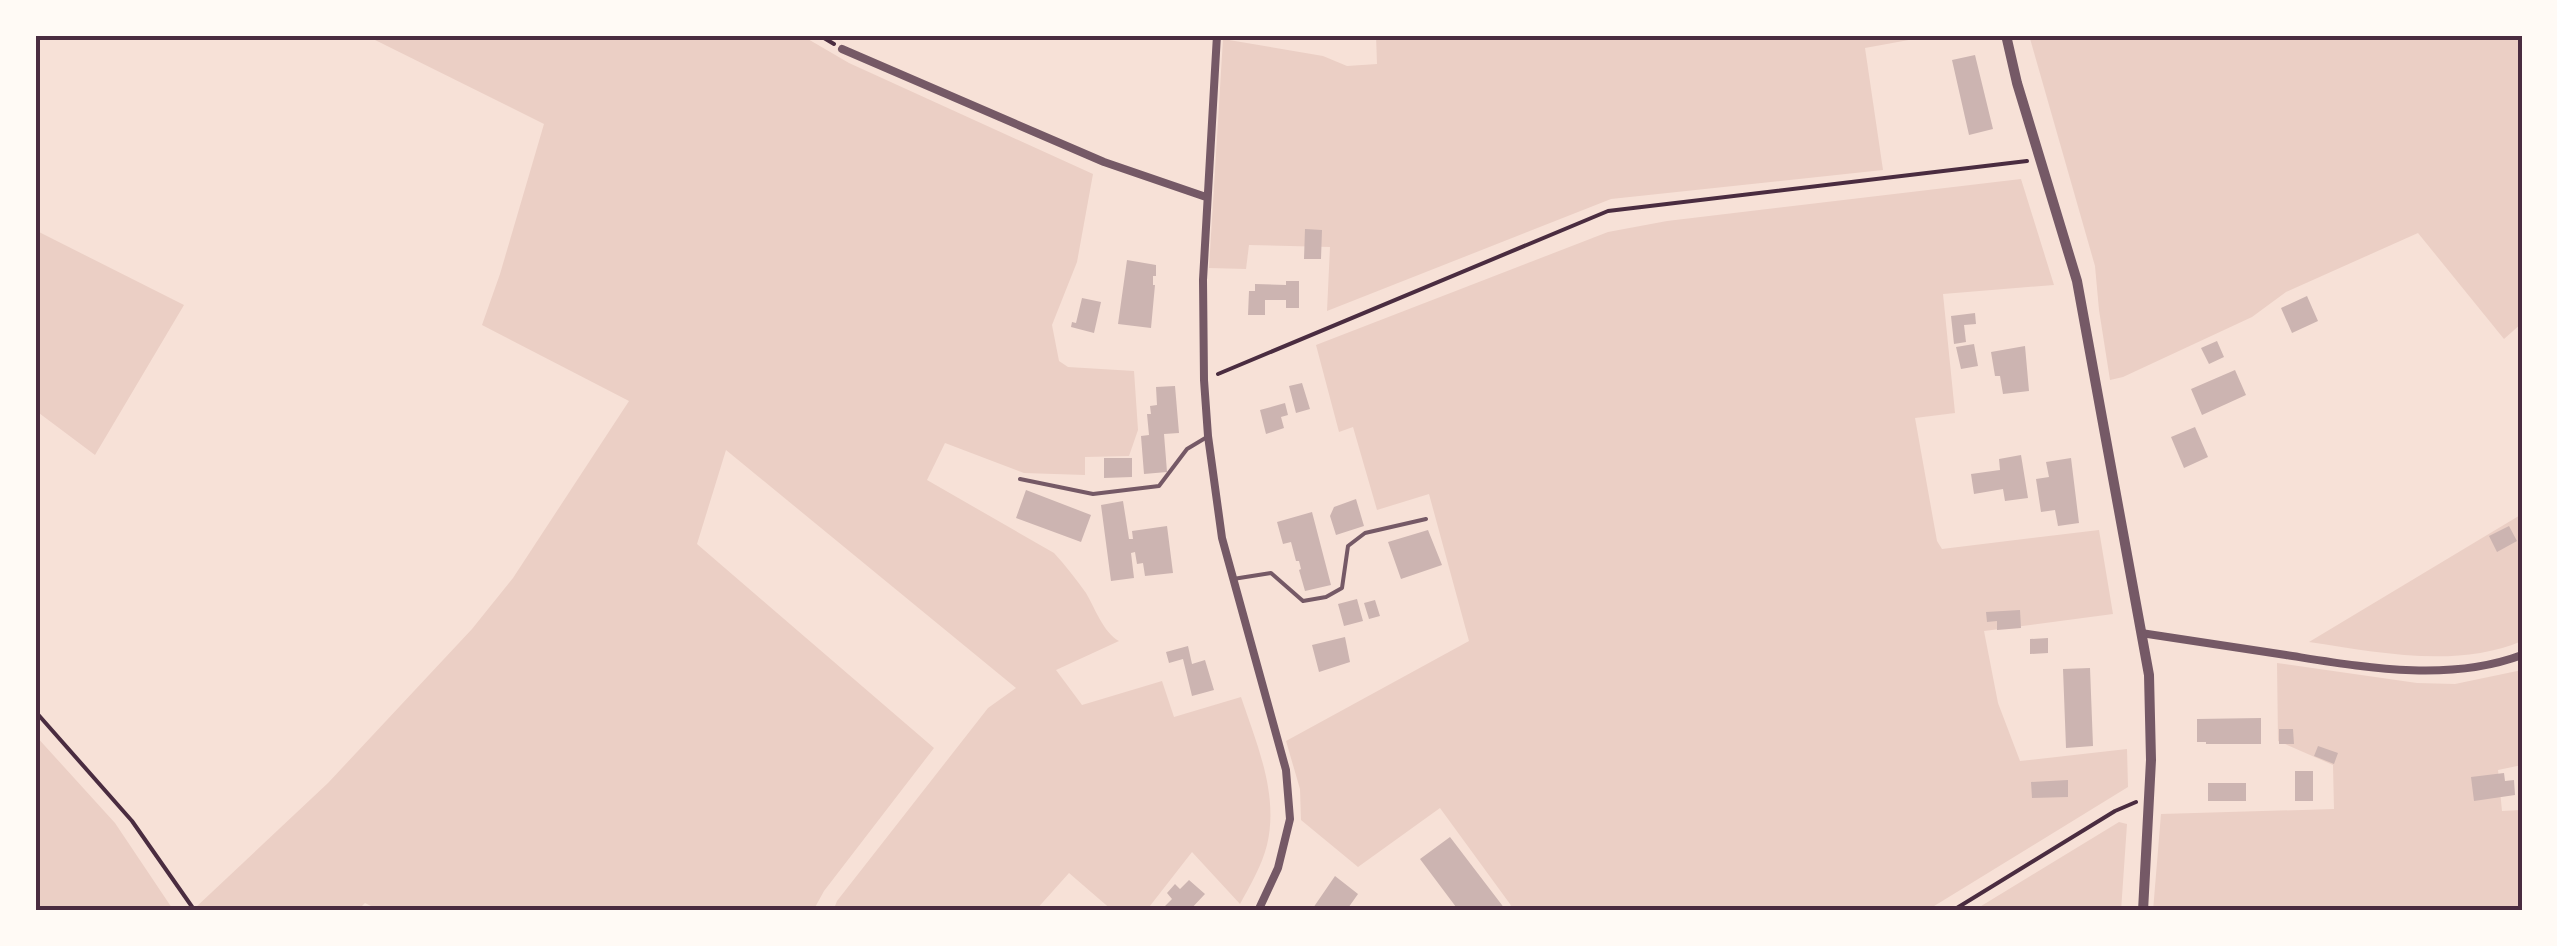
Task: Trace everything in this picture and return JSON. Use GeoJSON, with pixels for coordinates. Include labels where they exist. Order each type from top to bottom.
{"type":"FeatureCollection","features":[{"type":"Feature","properties":{"kind":"street"},"geometry":{"type":"LineString","coordinates":[[1217,35],[1203,280],[1208,436],[1222,538],[1286,770],[1290,819],[1278,868],[1258,911]]}},
{"type":"Feature","properties":{"kind":"street"},"geometry":{"type":"LineString","coordinates":[[2006,35],[2077,282],[2149,675],[2151,760],[2143,911]]}},
{"type":"Feature","properties":{"kind":"street"},"geometry":{"type":"LineString","coordinates":[[842,49],[1104,162],[1206,197]]}},
{"type":"Feature","properties":{"kind":"street"},"geometry":{"type":"LineString","coordinates":[[2141,633],[2367,668],[2440,671],[2498,664],[2522,656]]}},
{"type":"Feature","properties":{"kind":"lane"},"geometry":{"type":"LineString","coordinates":[[1020,478],[1093,494],[1159,486],[1187,449],[1208,436]]}},
{"type":"Feature","properties":{"kind":"lane"},"geometry":{"type":"LineString","coordinates":[[1233,579],[1270,573],[1303,601],[1326,597],[1342,588],[1348,546],[1366,533],[1426,518]]}},
{"type":"Feature","properties":{"kind":"path"},"geometry":{"type":"LineString","coordinates":[[1204,380],[1608,211],[2042,160]]}},
{"type":"Feature","properties":{"kind":"path"},"geometry":{"type":"LineString","coordinates":[[35,711],[132,820],[195,911]]}},
{"type":"Feature","properties":{"kind":"path"},"geometry":{"type":"LineString","coordinates":[[1952,911],[2115,812],[2149,796]]}},
{"type":"Feature","properties":{"kind":"shaded area"},"geometry":{"type":"Polygon","coordinates":[[[365,35],[801,35],[849,63],[1093,174],[1077,262],[1052,325],[1059,361],[1068,367],[1134,371],[1138,430],[1129,456],[1085,457],[1085,475],[1024,473],[945,443],[927,480],[1054,553],[1086,593],[1104,626],[1119,641],[1056,670],[1082,705],[1162,681],[1174,717],[1241,697],[1265,770],[1270,826],[1265,853],[1240,904],[1192,852],[1146,911],[1113,911],[1069,873],[1035,911],[833,911],[988,708],[1016,688],[726,450],[697,544],[934,748],[824,891],[813,911],[381,911],[365,903],[357,911],[197,911],[195,908],[328,783],[472,629],[513,578],[629,401],[482,325],[544,124],[365,35]]]}},
{"type":"Feature","properties":{"kind":"shaded area"},"geometry":{"type":"Polygon","coordinates":[[[1376,35],[1936,35],[1865,48],[1883,170],[1611,199],[1327,311],[1330,247],[1249,245],[1246,269],[1209,268],[1223,39],[1323,56],[1347,66],[1377,64],[1376,35]]]}},
{"type":"Feature","properties":{"kind":"shaded area"},"geometry":{"type":"Polygon","coordinates":[[[2029,35],[2522,35],[2522,323],[2504,339],[2418,233],[2286,292],[2252,317],[2110,380],[2095,266],[2029,35]]]}},
{"type":"Feature","properties":{"kind":"shaded area"},"geometry":{"type":"Polygon","coordinates":[[[2021,179],[2054,285],[1943,294],[1955,413],[1915,418],[1937,541],[1942,549],[2099,530],[2113,614],[1984,631],[1998,703],[2020,761],[2127,749],[2128,787],[1926,911],[1513,911],[1440,808],[1358,867],[1301,820],[1300,789],[1286,741],[1469,641],[1429,494],[1377,510],[1353,427],[1339,432],[1316,345],[1608,232],[1667,221],[2021,179]]]}},
{"type":"Feature","properties":{"kind":"shaded area"},"geometry":{"type":"Polygon","coordinates":[[[35,230],[184,305],[95,455],[35,410],[35,230]]]}},
{"type":"Feature","properties":{"kind":"shaded area"},"geometry":{"type":"Polygon","coordinates":[[[2522,514],[2522,641],[2497,649],[2444,656],[2309,642],[2522,514]]]}},
{"type":"Feature","properties":{"kind":"shaded area"},"geometry":{"type":"Polygon","coordinates":[[[2277,663],[2417,683],[2455,684],[2522,670],[2522,765],[2498,770],[2502,811],[2521,810],[2522,911],[2153,911],[2161,814],[2334,809],[2333,765],[2278,741],[2277,663]]]}},
{"type":"Feature","properties":{"kind":"shaded area"},"geometry":{"type":"Polygon","coordinates":[[[35,735],[115,823],[174,911],[35,911],[35,735]]]}},
{"type":"Feature","properties":{"kind":"shaded area"},"geometry":{"type":"Polygon","coordinates":[[[2119,822],[2127,824],[2121,911],[1973,911],[2119,822]]]}},
{"type":"Feature","properties":{"kind":"building"},"geometry":{"type":"Polygon","coordinates":[[[1975,55],[1993,129],[1969,135],[1952,60],[1975,55]]]}},
{"type":"Feature","properties":{"kind":"building"},"geometry":{"type":"Polygon","coordinates":[[[1305,229],[1322,230],[1321,259],[1304,259],[1305,229]]]}},
{"type":"Feature","properties":{"kind":"building"},"geometry":{"type":"Polygon","coordinates":[[[1127,260],[1156,265],[1151,328],[1118,324],[1127,260]]]}},
{"type":"Feature","properties":{"kind":"building"},"geometry":{"type":"Polygon","coordinates":[[[1286,281],[1299,281],[1299,308],[1286,308],[1286,300],[1265,300],[1265,315],[1248,315],[1249,291],[1255,291],[1255,284],[1286,285],[1286,281]]]}},
{"type":"Feature","properties":{"kind":"building"},"geometry":{"type":"Polygon","coordinates":[[[2307,296],[2318,321],[2292,333],[2281,308],[2307,296]]]}},
{"type":"Feature","properties":{"kind":"building"},"geometry":{"type":"Polygon","coordinates":[[[1082,298],[1101,302],[1094,333],[1071,327],[1072,322],[1076,323],[1082,298]]]}},
{"type":"Feature","properties":{"kind":"building"},"geometry":{"type":"Polygon","coordinates":[[[1975,313],[1976,324],[1964,325],[1966,342],[1954,344],[1951,316],[1975,313]]]}},
{"type":"Feature","properties":{"kind":"building"},"geometry":{"type":"Polygon","coordinates":[[[2217,341],[2224,357],[2209,364],[2201,348],[2217,341]]]}},
{"type":"Feature","properties":{"kind":"building"},"geometry":{"type":"Polygon","coordinates":[[[1974,344],[1978,366],[1961,369],[1956,347],[1974,344]]]}},
{"type":"Feature","properties":{"kind":"building"},"geometry":{"type":"Polygon","coordinates":[[[2025,346],[2029,391],[2003,394],[1991,352],[2025,346]]]}},
{"type":"Feature","properties":{"kind":"building"},"geometry":{"type":"Polygon","coordinates":[[[2235,370],[2246,395],[2202,415],[2191,389],[2235,370]]]}},
{"type":"Feature","properties":{"kind":"building"},"geometry":{"type":"Polygon","coordinates":[[[1302,383],[1310,409],[1296,413],[1289,386],[1302,383]]]}},
{"type":"Feature","properties":{"kind":"building"},"geometry":{"type":"Polygon","coordinates":[[[1175,386],[1179,433],[1164,434],[1167,472],[1144,474],[1141,436],[1149,435],[1147,414],[1151,414],[1150,406],[1157,405],[1156,387],[1175,386]]]}},
{"type":"Feature","properties":{"kind":"building"},"geometry":{"type":"Polygon","coordinates":[[[1285,403],[1288,415],[1281,417],[1284,428],[1266,434],[1260,410],[1285,403]]]}},
{"type":"Feature","properties":{"kind":"building"},"geometry":{"type":"Polygon","coordinates":[[[2195,427],[2208,457],[2184,468],[2171,437],[2195,427]]]}},
{"type":"Feature","properties":{"kind":"building"},"geometry":{"type":"Polygon","coordinates":[[[2021,455],[2028,498],[2005,501],[2003,489],[1974,494],[1971,474],[2000,470],[1999,459],[2021,455]]]}},
{"type":"Feature","properties":{"kind":"building"},"geometry":{"type":"Polygon","coordinates":[[[1104,458],[1132,458],[1132,477],[1104,478],[1104,458]]]}},
{"type":"Feature","properties":{"kind":"building"},"geometry":{"type":"Polygon","coordinates":[[[2071,458],[2079,523],[2058,526],[2055,510],[2041,512],[2036,479],[2049,477],[2046,462],[2071,458]]]}},
{"type":"Feature","properties":{"kind":"building"},"geometry":{"type":"Polygon","coordinates":[[[1026,490],[1091,515],[1081,542],[1016,518],[1026,490]]]}},
{"type":"Feature","properties":{"kind":"building"},"geometry":{"type":"Polygon","coordinates":[[[1356,499],[1364,526],[1336,535],[1330,516],[1334,507],[1356,499]]]}},
{"type":"Feature","properties":{"kind":"building"},"geometry":{"type":"Polygon","coordinates":[[[1123,501],[1129,539],[1133,539],[1132,531],[1167,526],[1173,573],[1145,576],[1143,563],[1137,564],[1135,552],[1131,553],[1134,578],[1111,581],[1101,505],[1123,501]]]}},
{"type":"Feature","properties":{"kind":"building"},"geometry":{"type":"Polygon","coordinates":[[[1312,512],[1331,585],[1305,591],[1299,561],[1291,542],[1283,544],[1277,522],[1312,512]]]}},
{"type":"Feature","properties":{"kind":"building"},"geometry":{"type":"Polygon","coordinates":[[[2509,526],[2517,541],[2497,552],[2489,536],[2509,526]]]}},
{"type":"Feature","properties":{"kind":"building"},"geometry":{"type":"Polygon","coordinates":[[[1428,530],[1442,565],[1401,579],[1388,542],[1428,530]]]}},
{"type":"Feature","properties":{"kind":"building"},"geometry":{"type":"Polygon","coordinates":[[[1357,599],[1363,621],[1344,626],[1338,604],[1357,599]]]}},
{"type":"Feature","properties":{"kind":"building"},"geometry":{"type":"Polygon","coordinates":[[[1375,600],[1380,616],[1369,619],[1364,603],[1375,600]]]}},
{"type":"Feature","properties":{"kind":"building"},"geometry":{"type":"Polygon","coordinates":[[[2020,610],[2021,628],[1997,630],[1997,621],[1987,622],[1986,612],[2020,610]]]}},
{"type":"Feature","properties":{"kind":"building"},"geometry":{"type":"Polygon","coordinates":[[[1345,637],[1350,662],[1319,672],[1312,645],[1345,637]]]}},
{"type":"Feature","properties":{"kind":"building"},"geometry":{"type":"Polygon","coordinates":[[[2048,638],[2048,653],[2030,654],[2030,639],[2048,638]]]}},
{"type":"Feature","properties":{"kind":"building"},"geometry":{"type":"Polygon","coordinates":[[[1188,646],[1192,664],[1205,660],[1214,690],[1192,696],[1183,659],[1169,663],[1166,652],[1188,646]]]}},
{"type":"Feature","properties":{"kind":"building"},"geometry":{"type":"Polygon","coordinates":[[[2090,668],[2093,746],[2066,748],[2063,669],[2090,668]]]}},
{"type":"Feature","properties":{"kind":"building"},"geometry":{"type":"Polygon","coordinates":[[[2261,718],[2261,744],[2197,742],[2197,719],[2261,718]]]}},
{"type":"Feature","properties":{"kind":"building"},"geometry":{"type":"Polygon","coordinates":[[[2279,729],[2293,729],[2294,744],[2279,744],[2279,729]]]}},
{"type":"Feature","properties":{"kind":"building"},"geometry":{"type":"Polygon","coordinates":[[[2318,746],[2338,753],[2334,764],[2314,756],[2318,746]]]}},
{"type":"Feature","properties":{"kind":"building"},"geometry":{"type":"Polygon","coordinates":[[[2295,771],[2313,771],[2313,801],[2295,801],[2295,771]]]}},
{"type":"Feature","properties":{"kind":"building"},"geometry":{"type":"Polygon","coordinates":[[[2504,773],[2505,781],[2514,780],[2515,795],[2474,801],[2471,777],[2504,773]]]}},
{"type":"Feature","properties":{"kind":"building"},"geometry":{"type":"Polygon","coordinates":[[[2068,780],[2068,797],[2032,798],[2031,782],[2068,780]]]}},
{"type":"Feature","properties":{"kind":"building"},"geometry":{"type":"Polygon","coordinates":[[[2208,783],[2246,783],[2246,801],[2208,801],[2208,783]]]}},
{"type":"Feature","properties":{"kind":"building"},"geometry":{"type":"Polygon","coordinates":[[[1450,837],[1505,909],[1459,911],[1420,859],[1450,837]]]}},
{"type":"Feature","properties":{"kind":"building"},"geometry":{"type":"Polygon","coordinates":[[[1335,876],[1358,894],[1346,911],[1311,911],[1335,876]]]}},
{"type":"Feature","properties":{"kind":"building"},"geometry":{"type":"Polygon","coordinates":[[[1189,880],[1205,894],[1189,911],[1171,911],[1165,906],[1172,899],[1167,893],[1175,884],[1180,889],[1189,880]]]}}]}
